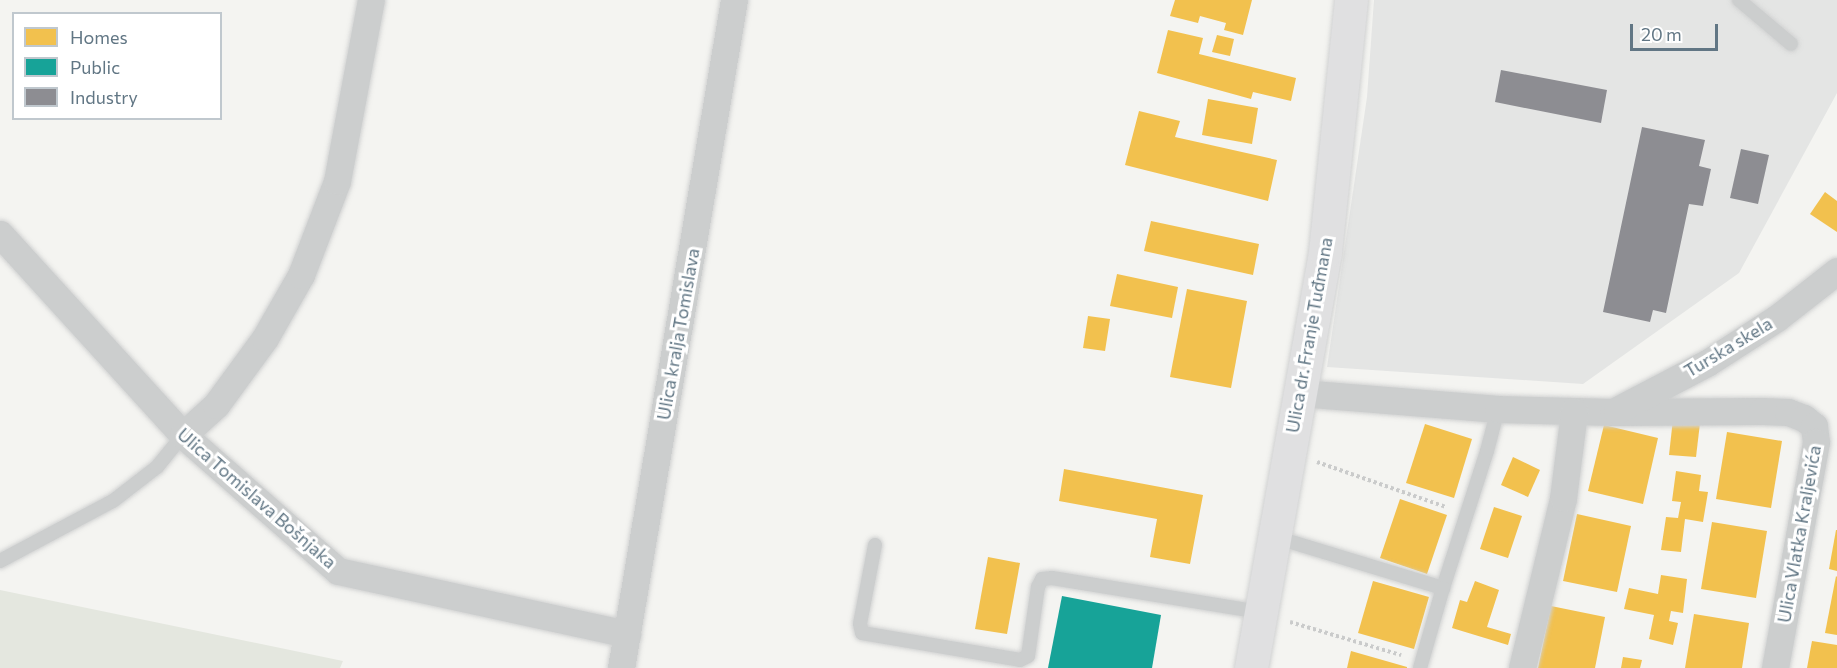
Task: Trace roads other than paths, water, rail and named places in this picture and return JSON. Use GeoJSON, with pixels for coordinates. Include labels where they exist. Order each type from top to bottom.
{"type":"FeatureCollection","features":[{"type":"Feature","properties":{"kind":"main road","name":"Ulica dr. Franje Tuđmana"},"geometry":{"type":"LineString","coordinates":[[1251,668],[1288,451],[1326,252],[1351,0]]}},
{"type":"Feature","properties":{"kind":"street"},"geometry":{"type":"LineString","coordinates":[[183,435],[216,405],[266,338],[301,275],[337,181],[371,0]]}},
{"type":"Feature","properties":{"kind":"street","name":"Ulica kralja Tomislava"},"geometry":{"type":"LineString","coordinates":[[621,668],[734,0]]}},
{"type":"Feature","properties":{"kind":"street","name":"Ulica Tomislava Bošnjaka"},"geometry":{"type":"LineString","coordinates":[[0,234],[183,435],[338,571],[627,634]]}},
{"type":"Feature","properties":{"kind":"street","name":"Turska skela"},"geometry":{"type":"LineString","coordinates":[[1613,412],[1717,356],[1777,318],[1837,271]]}},
{"type":"Feature","properties":{"kind":"street","name":"Ulica Vlatka Kraljevića"},"geometry":{"type":"LineString","coordinates":[[1300,393],[1574,412],[1788,412],[1804,418],[1814,426],[1816,442],[1775,668]]}},
{"type":"Feature","properties":{"kind":"street"},"geometry":{"type":"LineString","coordinates":[[1522,668],[1563,498],[1574,412]]}},
{"type":"Feature","properties":{"kind":"lane"},"geometry":{"type":"LineString","coordinates":[[1739,0],[1791,44]]}},
{"type":"Feature","properties":{"kind":"lane"},"geometry":{"type":"LineString","coordinates":[[1421,665],[1498,408]]}},
{"type":"Feature","properties":{"kind":"lane"},"geometry":{"type":"LineString","coordinates":[[0,561],[113,501],[157,467],[183,435]]}},
{"type":"Feature","properties":{"kind":"lane"},"geometry":{"type":"LineString","coordinates":[[1273,537],[1443,588]]}},
{"type":"Feature","properties":{"kind":"lane"},"geometry":{"type":"LineString","coordinates":[[875,545],[860,624],[862,633],[884,637],[1020,660],[1028,656],[1038,587],[1042,579],[1052,578],[1259,612]]}}]}
